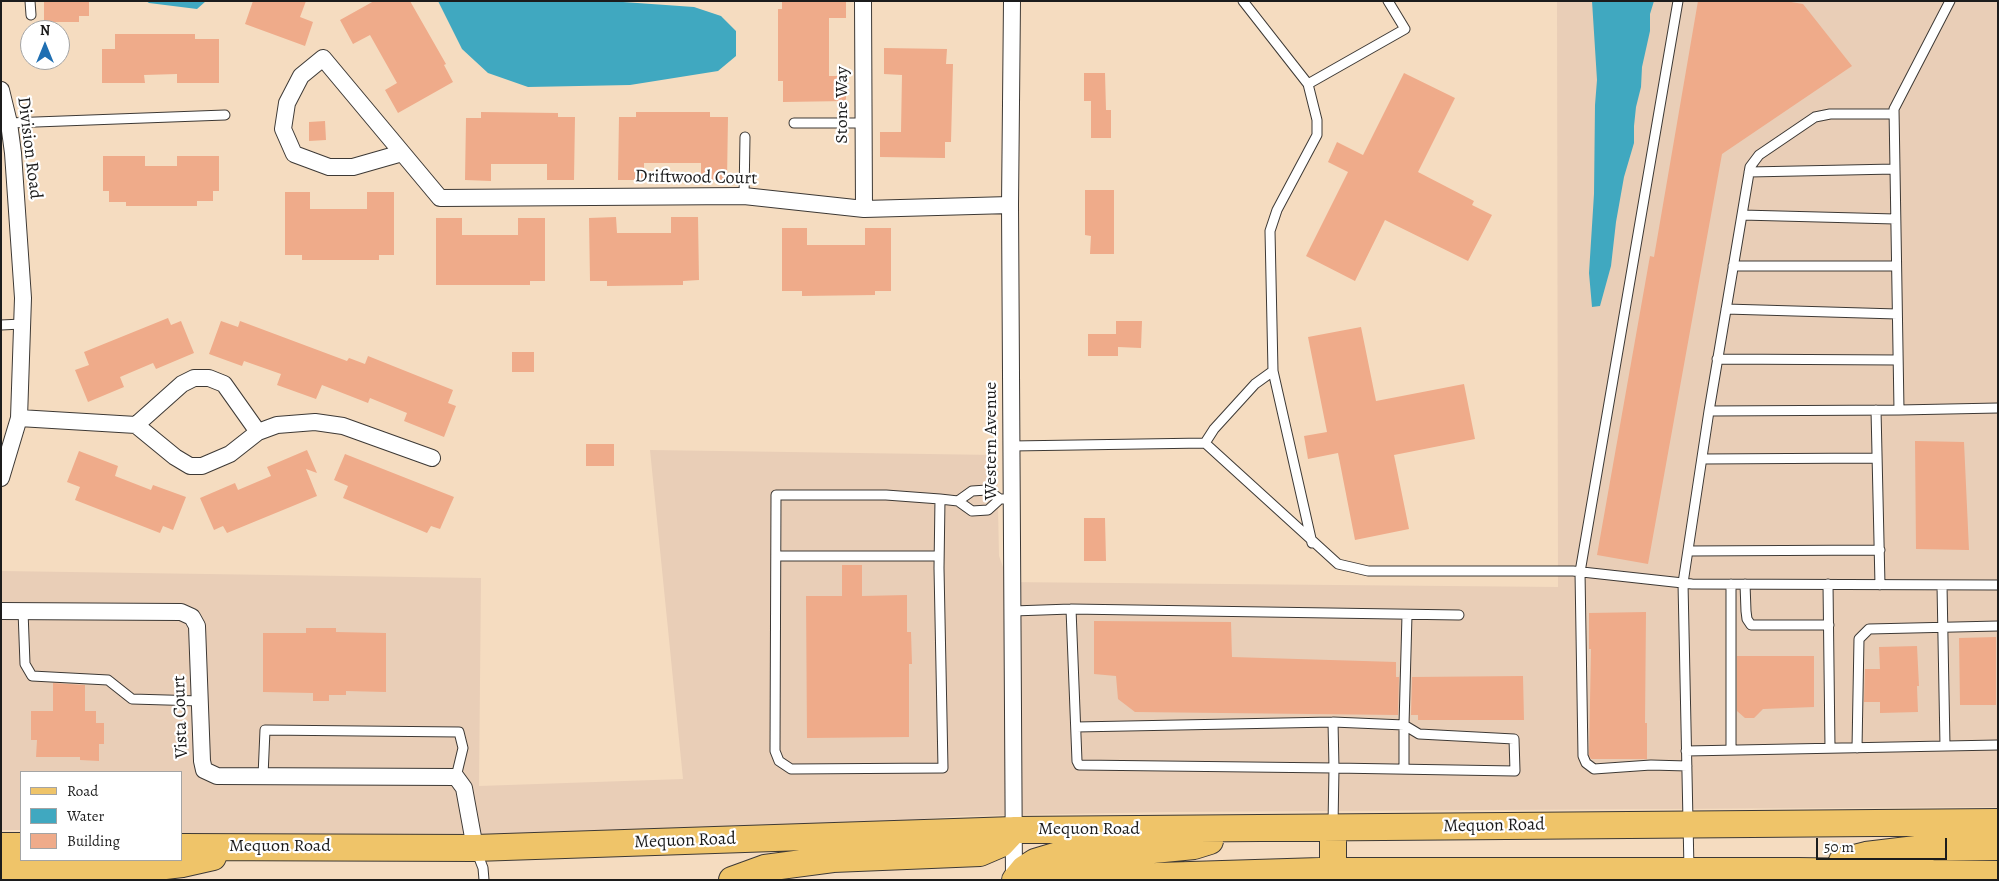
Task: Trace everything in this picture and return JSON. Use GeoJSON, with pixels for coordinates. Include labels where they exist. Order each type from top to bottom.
{"type":"FeatureCollection","features":[{"type":"Feature","properties":{"kind":"main road","name":"Mequon Road"},"geometry":{"type":"LineString","coordinates":[[182,847],[475,848],[1014,830],[1998,822]]}},
{"type":"Feature","properties":{"kind":"main road"},"geometry":{"type":"LineString","coordinates":[[1333,828],[1333,871]]}},
{"type":"Feature","properties":{"kind":"main road"},"geometry":{"type":"LineString","coordinates":[[1015,880],[1024,869],[1035,862],[1058,854],[1123,853],[1194,846],[1257,829]]}},
{"type":"Feature","properties":{"kind":"main road"},"geometry":{"type":"LineString","coordinates":[[732,880],[765,868],[833,859],[980,853],[1001,844],[1014,830]]}},
{"type":"Feature","properties":{"kind":"main road"},"geometry":{"type":"LineString","coordinates":[[1,846],[20,846]]}},
{"type":"Feature","properties":{"kind":"main road"},"geometry":{"type":"LineString","coordinates":[[1,871],[124,871],[141,874],[257,847]]}},
{"type":"Feature","properties":{"kind":"main road"},"geometry":{"type":"LineString","coordinates":[[1798,871],[1866,855],[1923,848],[1998,847]]}},
{"type":"Feature","properties":{"kind":"main road"},"geometry":{"type":"LineString","coordinates":[[1028,880],[1333,871],[1798,871],[1998,874]]}},
{"type":"Feature","properties":{"kind":"street","name":"Stone Way"},"geometry":{"type":"LineString","coordinates":[[863,1],[864,209]]}},
{"type":"Feature","properties":{"kind":"street","name":"Western Avenue"},"geometry":{"type":"LineString","coordinates":[[1012,1],[1010,205],[1012,446],[1006,499],[1013,611],[1015,880]]}},
{"type":"Feature","properties":{"kind":"street","name":"Driftwood Court"},"geometry":{"type":"LineString","coordinates":[[402,153],[353,167],[329,167],[294,154],[283,129],[287,103],[302,76],[323,58],[440,198],[744,196],[864,209],[1010,205]]}},
{"type":"Feature","properties":{"kind":"street","name":"Division Road"},"geometry":{"type":"LineString","coordinates":[[1,90],[9,123],[13,153],[22,288],[19,418],[1,478]]}},
{"type":"Feature","properties":{"kind":"street"},"geometry":{"type":"LineString","coordinates":[[136,425],[182,384],[194,378],[209,378],[224,384],[258,432]]}},
{"type":"Feature","properties":{"kind":"street"},"geometry":{"type":"LineString","coordinates":[[19,418],[136,425],[175,458],[190,466],[202,466],[230,454],[258,432],[277,425],[315,422],[343,426],[432,458]]}},
{"type":"Feature","properties":{"kind":"street","name":"Vista Court"},"geometry":{"type":"LineString","coordinates":[[1,611],[181,612],[192,617],[197,626],[202,761],[204,770],[217,776],[456,777]]}},
{"type":"Feature","properties":{"kind":"street"},"geometry":{"type":"LineString","coordinates":[[456,777],[464,788],[475,848]]}},
{"type":"Feature","properties":{"kind":"lane"},"geometry":{"type":"LineString","coordinates":[[30,1],[32,15]]}},
{"type":"Feature","properties":{"kind":"lane"},"geometry":{"type":"LineString","coordinates":[[1243,1],[1308,84],[1317,120],[1317,135],[1277,210],[1270,231],[1273,371],[1312,543]]}},
{"type":"Feature","properties":{"kind":"lane"},"geometry":{"type":"LineString","coordinates":[[1308,84],[1405,29],[1388,1]]}},
{"type":"Feature","properties":{"kind":"lane"},"geometry":{"type":"LineString","coordinates":[[1678,1],[1580,572],[1583,756],[1586,764],[1594,769],[1651,765],[1687,766]]}},
{"type":"Feature","properties":{"kind":"lane"},"geometry":{"type":"LineString","coordinates":[[1898,410],[1894,109],[1950,1]]}},
{"type":"Feature","properties":{"kind":"lane"},"geometry":{"type":"LineString","coordinates":[[1689,872],[1683,583],[1709,411],[1750,167],[1758,156],[1815,117],[1830,114],[1894,114]]}},
{"type":"Feature","properties":{"kind":"lane"},"geometry":{"type":"LineString","coordinates":[[9,123],[225,115]]}},
{"type":"Feature","properties":{"kind":"lane"},"geometry":{"type":"LineString","coordinates":[[794,123],[864,123]]}},
{"type":"Feature","properties":{"kind":"lane"},"geometry":{"type":"LineString","coordinates":[[744,196],[745,137]]}},
{"type":"Feature","properties":{"kind":"lane"},"geometry":{"type":"LineString","coordinates":[[1749,172],[1895,169]]}},
{"type":"Feature","properties":{"kind":"lane"},"geometry":{"type":"LineString","coordinates":[[1742,215],[1895,219]]}},
{"type":"Feature","properties":{"kind":"lane"},"geometry":{"type":"LineString","coordinates":[[1733,266],[1896,266]]}},
{"type":"Feature","properties":{"kind":"lane"},"geometry":{"type":"LineString","coordinates":[[1726,308],[1897,314]]}},
{"type":"Feature","properties":{"kind":"lane"},"geometry":{"type":"LineString","coordinates":[[1,325],[22,324]]}},
{"type":"Feature","properties":{"kind":"lane"},"geometry":{"type":"LineString","coordinates":[[1718,359],[1898,360]]}},
{"type":"Feature","properties":{"kind":"lane"},"geometry":{"type":"LineString","coordinates":[[1205,443],[1214,429],[1255,384],[1273,371]]}},
{"type":"Feature","properties":{"kind":"lane"},"geometry":{"type":"LineString","coordinates":[[1709,411],[1998,408]]}},
{"type":"Feature","properties":{"kind":"lane"},"geometry":{"type":"LineString","coordinates":[[1876,410],[1880,585]]}},
{"type":"Feature","properties":{"kind":"lane"},"geometry":{"type":"LineString","coordinates":[[1012,446],[1205,443],[1312,543],[1338,564],[1368,572],[1580,572],[1683,583],[1731,584],[1998,585]]}},
{"type":"Feature","properties":{"kind":"lane"},"geometry":{"type":"LineString","coordinates":[[1702,459],[1878,458]]}},
{"type":"Feature","properties":{"kind":"lane"},"geometry":{"type":"LineString","coordinates":[[958,501],[972,491],[987,490],[1006,499]]}},
{"type":"Feature","properties":{"kind":"lane"},"geometry":{"type":"LineString","coordinates":[[940,499],[943,768],[791,769],[779,761],[775,751],[776,495],[886,495],[940,499],[958,501],[972,511],[988,510],[1006,499]]}},
{"type":"Feature","properties":{"kind":"lane"},"geometry":{"type":"LineString","coordinates":[[1688,551],[1880,550]]}},
{"type":"Feature","properties":{"kind":"lane"},"geometry":{"type":"LineString","coordinates":[[776,556],[940,556]]}},
{"type":"Feature","properties":{"kind":"lane"},"geometry":{"type":"LineString","coordinates":[[1731,584],[1731,750]]}},
{"type":"Feature","properties":{"kind":"lane"},"geometry":{"type":"LineString","coordinates":[[1745,584],[1747,619],[1751,625],[1828,625]]}},
{"type":"Feature","properties":{"kind":"lane"},"geometry":{"type":"LineString","coordinates":[[1828,584],[1830,748]]}},
{"type":"Feature","properties":{"kind":"lane"},"geometry":{"type":"LineString","coordinates":[[1942,585],[1945,746]]}},
{"type":"Feature","properties":{"kind":"lane"},"geometry":{"type":"LineString","coordinates":[[1013,611],[1071,609],[1459,615]]}},
{"type":"Feature","properties":{"kind":"lane"},"geometry":{"type":"LineString","coordinates":[[1071,609],[1077,761],[1080,765],[1515,771],[1514,739],[1419,734],[1404,725],[1334,722],[1076,726]]}},
{"type":"Feature","properties":{"kind":"lane"},"geometry":{"type":"LineString","coordinates":[[23,611],[25,664],[32,676],[108,680],[132,699],[200,701]]}},
{"type":"Feature","properties":{"kind":"lane"},"geometry":{"type":"LineString","coordinates":[[1404,769],[1407,614]]}},
{"type":"Feature","properties":{"kind":"lane"},"geometry":{"type":"LineString","coordinates":[[1857,748],[1859,639],[1869,629],[1998,626]]}},
{"type":"Feature","properties":{"kind":"lane"},"geometry":{"type":"LineString","coordinates":[[1333,828],[1334,722]]}},
{"type":"Feature","properties":{"kind":"lane"},"geometry":{"type":"LineString","coordinates":[[263,776],[265,730],[459,732],[463,748],[456,777]]}},
{"type":"Feature","properties":{"kind":"lane"},"geometry":{"type":"LineString","coordinates":[[1686,751],[1998,745]]}},
{"type":"Feature","properties":{"kind":"lane"},"geometry":{"type":"LineString","coordinates":[[475,848],[484,880]]}},
{"type":"Feature","properties":{"kind":"shaded area"},"geometry":{"type":"Polygon","coordinates":[[[1557,1],[1998,1],[1998,807],[1168,812],[961,816],[820,827],[533,836],[182,836],[182,771],[20,771],[20,830],[1,830],[1,571],[481,578],[479,786],[683,779],[650,450],[997,455],[999,556],[1003,567],[1004,582],[1558,587],[1557,1]]]}},
{"type":"Feature","properties":{"kind":"water"},"geometry":{"type":"Polygon","coordinates":[[[146,1],[206,1],[197,9],[149,3],[146,1]]]}},
{"type":"Feature","properties":{"kind":"water"},"geometry":{"type":"Polygon","coordinates":[[[438,1],[609,1],[694,7],[721,16],[736,31],[736,56],[718,71],[630,85],[528,87],[488,73],[462,49],[438,1]]]}},
{"type":"Feature","properties":{"kind":"water"},"geometry":{"type":"Polygon","coordinates":[[[1592,1],[1654,1],[1650,14],[1650,31],[1636,107],[1634,143],[1624,177],[1611,266],[1600,306],[1592,307],[1589,273],[1594,194],[1597,80],[1592,1]]]}},
{"type":"Feature","properties":{"kind":"building"},"geometry":{"type":"Polygon","coordinates":[[[44,1],[89,1],[89,16],[79,16],[79,22],[44,20],[44,1]]]}},
{"type":"Feature","properties":{"kind":"building"},"geometry":{"type":"Polygon","coordinates":[[[253,1],[306,1],[300,17],[313,22],[305,46],[245,24],[253,1]]]}},
{"type":"Feature","properties":{"kind":"building"},"geometry":{"type":"Polygon","coordinates":[[[374,1],[410,1],[446,64],[444,65],[453,82],[398,113],[385,90],[397,83],[370,35],[353,44],[340,20],[374,1]]]}},
{"type":"Feature","properties":{"kind":"building"},"geometry":{"type":"Polygon","coordinates":[[[782,1],[846,1],[846,18],[829,18],[829,76],[846,76],[846,101],[783,102],[783,81],[778,81],[778,9],[782,9],[782,1]]]}},
{"type":"Feature","properties":{"kind":"building"},"geometry":{"type":"Polygon","coordinates":[[[1698,1],[1785,1],[1803,4],[1852,66],[1722,154],[1648,564],[1597,555],[1650,256],[1654,257],[1698,1]]]}},
{"type":"Feature","properties":{"kind":"building"},"geometry":{"type":"Polygon","coordinates":[[[115,34],[195,34],[195,39],[219,39],[219,83],[177,83],[177,74],[144,75],[145,83],[102,83],[102,49],[115,49],[115,34]]]}},
{"type":"Feature","properties":{"kind":"building"},"geometry":{"type":"Polygon","coordinates":[[[884,48],[947,49],[946,64],[953,64],[951,142],[945,142],[945,158],[880,157],[880,132],[901,132],[902,75],[884,74],[884,48]]]}},
{"type":"Feature","properties":{"kind":"building"},"geometry":{"type":"Polygon","coordinates":[[[1084,73],[1105,73],[1106,110],[1111,110],[1111,138],[1091,138],[1091,101],[1084,101],[1084,73]]]}},
{"type":"Feature","properties":{"kind":"building"},"geometry":{"type":"Polygon","coordinates":[[[1404,73],[1455,98],[1418,172],[1474,201],[1472,205],[1492,215],[1468,261],[1385,220],[1355,281],[1306,256],[1348,172],[1328,162],[1337,142],[1363,155],[1404,73]]]}},
{"type":"Feature","properties":{"kind":"building"},"geometry":{"type":"Polygon","coordinates":[[[481,112],[558,113],[558,117],[575,117],[574,180],[547,180],[547,164],[491,164],[491,181],[465,180],[466,118],[481,118],[481,112]]]}},
{"type":"Feature","properties":{"kind":"building"},"geometry":{"type":"Polygon","coordinates":[[[636,112],[710,112],[710,117],[728,117],[727,180],[701,180],[701,163],[644,163],[644,180],[618,180],[619,117],[636,117],[636,112]]]}},
{"type":"Feature","properties":{"kind":"building"},"geometry":{"type":"Polygon","coordinates":[[[325,121],[326,140],[309,141],[309,122],[325,121]]]}},
{"type":"Feature","properties":{"kind":"building"},"geometry":{"type":"Polygon","coordinates":[[[103,156],[145,156],[145,166],[177,166],[177,156],[219,156],[219,191],[213,191],[213,201],[197,201],[197,206],[126,206],[126,202],[109,202],[109,191],[103,191],[103,156]]]}},
{"type":"Feature","properties":{"kind":"building"},"geometry":{"type":"Polygon","coordinates":[[[1085,190],[1114,190],[1114,254],[1090,254],[1091,236],[1085,235],[1085,190]]]}},
{"type":"Feature","properties":{"kind":"building"},"geometry":{"type":"Polygon","coordinates":[[[285,192],[310,192],[310,209],[367,209],[367,192],[394,192],[394,255],[379,255],[379,260],[302,260],[302,255],[285,255],[285,192]]]}},
{"type":"Feature","properties":{"kind":"building"},"geometry":{"type":"Polygon","coordinates":[[[616,217],[617,233],[671,233],[671,217],[698,217],[699,280],[683,281],[683,285],[607,286],[607,281],[590,281],[589,218],[616,217]]]}},
{"type":"Feature","properties":{"kind":"building"},"geometry":{"type":"Polygon","coordinates":[[[436,218],[462,218],[462,235],[518,235],[518,218],[545,218],[545,281],[530,281],[530,285],[436,285],[436,218]]]}},
{"type":"Feature","properties":{"kind":"building"},"geometry":{"type":"Polygon","coordinates":[[[782,228],[807,228],[807,245],[865,245],[865,228],[891,228],[891,291],[875,291],[875,295],[802,296],[802,291],[782,291],[782,228]]]}},
{"type":"Feature","properties":{"kind":"building"},"geometry":{"type":"Polygon","coordinates":[[[168,318],[171,325],[181,321],[194,353],[156,369],[153,363],[120,377],[124,387],[88,402],[75,370],[89,365],[84,352],[168,318]]]}},
{"type":"Feature","properties":{"kind":"building"},"geometry":{"type":"Polygon","coordinates":[[[221,321],[238,327],[240,321],[347,361],[349,358],[365,364],[368,356],[453,390],[448,403],[456,406],[444,437],[404,421],[407,413],[370,398],[368,403],[322,385],[316,399],[277,385],[281,374],[244,361],[242,366],[209,354],[221,321]]]}},
{"type":"Feature","properties":{"kind":"building"},"geometry":{"type":"Polygon","coordinates":[[[1116,321],[1142,321],[1141,348],[1118,347],[1118,356],[1088,356],[1088,334],[1116,334],[1116,321]]]}},
{"type":"Feature","properties":{"kind":"building"},"geometry":{"type":"Polygon","coordinates":[[[1361,327],[1376,401],[1464,384],[1475,439],[1394,455],[1409,529],[1355,540],[1338,453],[1308,459],[1304,436],[1327,432],[1308,337],[1361,327]]]}},
{"type":"Feature","properties":{"kind":"building"},"geometry":{"type":"Polygon","coordinates":[[[512,352],[534,352],[534,372],[512,372],[512,352]]]}},
{"type":"Feature","properties":{"kind":"building"},"geometry":{"type":"Polygon","coordinates":[[[1915,441],[1964,442],[1969,550],[1916,549],[1915,441]]]}},
{"type":"Feature","properties":{"kind":"building"},"geometry":{"type":"Polygon","coordinates":[[[586,444],[614,444],[614,466],[586,466],[586,444]]]}},
{"type":"Feature","properties":{"kind":"building"},"geometry":{"type":"Polygon","coordinates":[[[307,450],[317,473],[306,469],[317,496],[227,533],[223,526],[214,530],[200,498],[235,483],[238,490],[271,476],[267,467],[307,450]]]}},
{"type":"Feature","properties":{"kind":"building"},"geometry":{"type":"Polygon","coordinates":[[[79,451],[118,466],[115,476],[151,490],[153,485],[186,497],[173,530],[163,526],[160,533],[75,500],[80,487],[67,482],[79,451]]]}},
{"type":"Feature","properties":{"kind":"building"},"geometry":{"type":"Polygon","coordinates":[[[345,454],[454,497],[440,529],[431,526],[427,533],[343,498],[348,486],[334,480],[345,454]]]}},
{"type":"Feature","properties":{"kind":"building"},"geometry":{"type":"Polygon","coordinates":[[[1084,518],[1105,518],[1106,561],[1084,561],[1084,518]]]}},
{"type":"Feature","properties":{"kind":"building"},"geometry":{"type":"Polygon","coordinates":[[[842,565],[862,565],[862,596],[907,595],[907,632],[911,632],[912,664],[909,664],[909,737],[807,738],[806,596],[842,596],[842,565]]]}},
{"type":"Feature","properties":{"kind":"building"},"geometry":{"type":"Polygon","coordinates":[[[1646,612],[1645,723],[1647,723],[1647,759],[1591,759],[1589,755],[1591,649],[1589,649],[1589,613],[1646,612]]]}},
{"type":"Feature","properties":{"kind":"building"},"geometry":{"type":"Polygon","coordinates":[[[1094,621],[1231,622],[1232,657],[1396,662],[1396,677],[1399,677],[1398,715],[1135,712],[1118,699],[1116,676],[1094,674],[1094,621]]]}},
{"type":"Feature","properties":{"kind":"building"},"geometry":{"type":"Polygon","coordinates":[[[306,628],[336,628],[336,632],[386,633],[386,692],[346,691],[346,695],[329,695],[329,701],[313,701],[313,693],[263,692],[263,633],[306,633],[306,628]]]}},
{"type":"Feature","properties":{"kind":"building"},"geometry":{"type":"Polygon","coordinates":[[[1996,637],[1996,705],[1960,705],[1959,638],[1996,637]]]}},
{"type":"Feature","properties":{"kind":"building"},"geometry":{"type":"Polygon","coordinates":[[[1917,646],[1918,712],[1880,713],[1880,702],[1864,702],[1865,669],[1880,669],[1879,647],[1917,646]]]}},
{"type":"Feature","properties":{"kind":"building"},"geometry":{"type":"Polygon","coordinates":[[[1737,656],[1814,656],[1814,707],[1763,709],[1754,718],[1745,718],[1737,711],[1737,656]]]}},
{"type":"Feature","properties":{"kind":"building"},"geometry":{"type":"Polygon","coordinates":[[[1523,676],[1524,720],[1418,720],[1418,715],[1411,715],[1412,677],[1523,676]]]}},
{"type":"Feature","properties":{"kind":"building"},"geometry":{"type":"Polygon","coordinates":[[[53,683],[85,685],[85,711],[96,711],[96,723],[104,723],[104,744],[99,744],[99,761],[80,760],[80,757],[36,757],[37,740],[31,740],[31,711],[53,711],[53,683]]]}}]}
